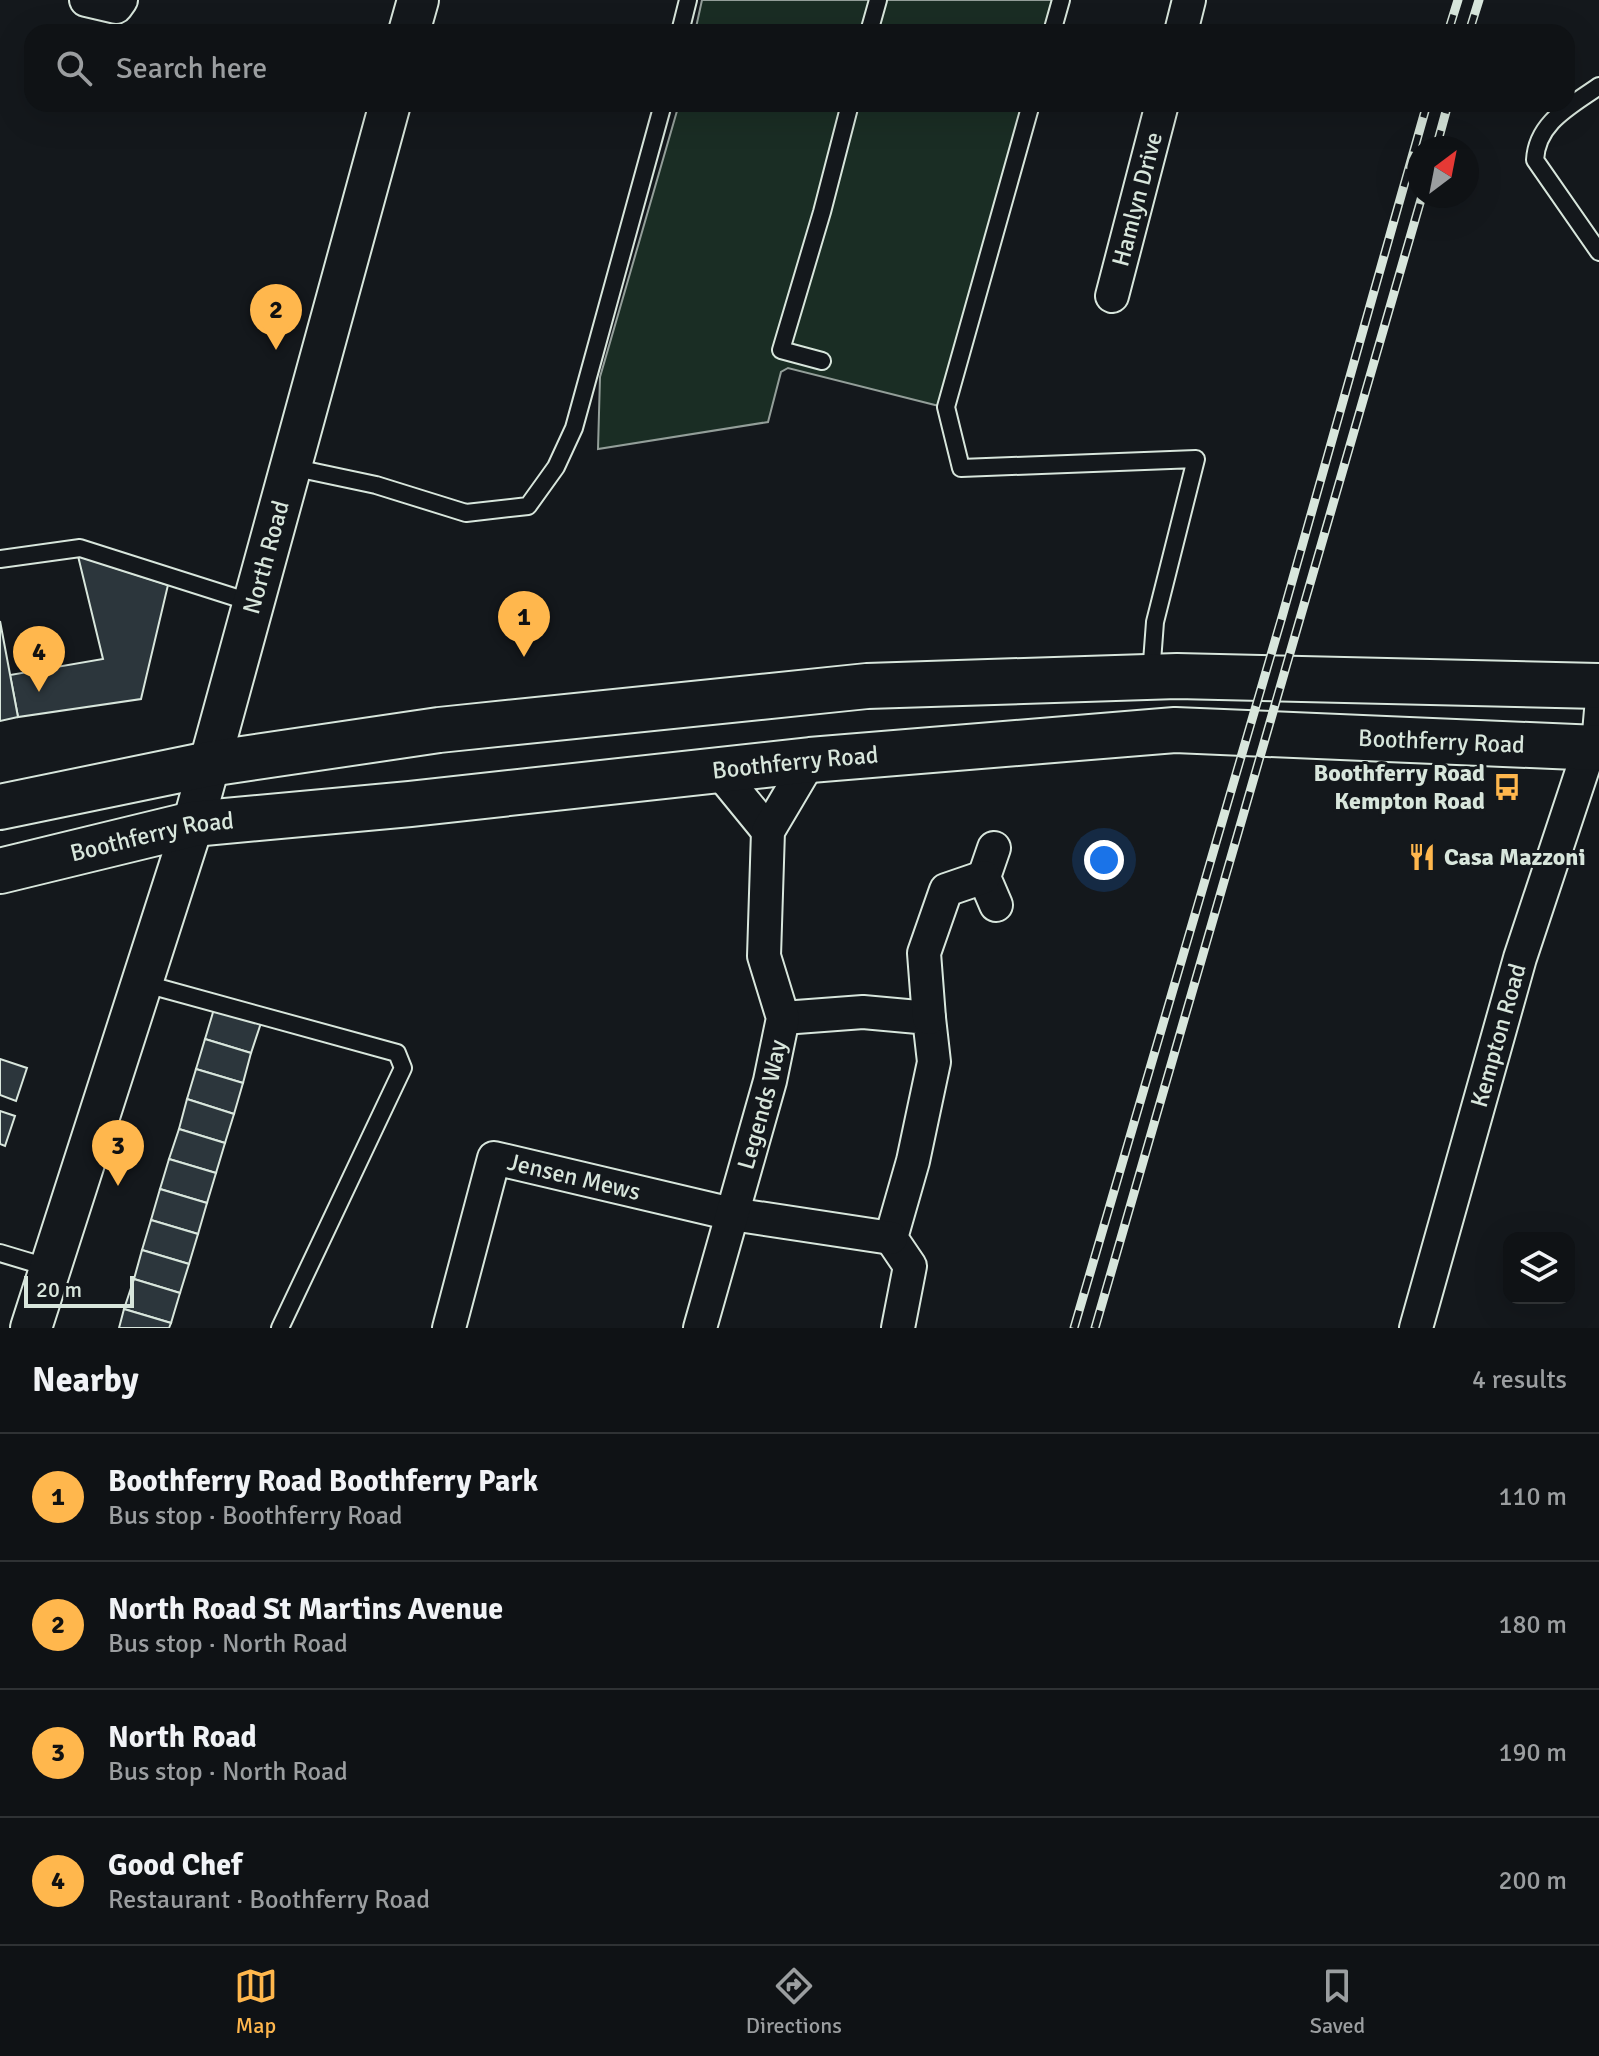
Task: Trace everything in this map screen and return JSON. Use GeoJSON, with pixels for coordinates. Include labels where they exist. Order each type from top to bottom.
{"type":"FeatureCollection","features":[{"type":"Feature","properties":{"kind":"main road"},"geometry":{"type":"LineString","coordinates":[[0,807],[209,764],[439,730],[867,686],[1150,677],[1597,686]]}},
{"type":"Feature","properties":{"kind":"main road","name":"Boothferry Road"},"geometry":{"type":"LineString","coordinates":[[0,871],[193,824],[810,760],[1175,730],[1594,747]]}},
{"type":"Feature","properties":{"kind":"street"},"geometry":{"type":"LineString","coordinates":[[86,0],[116,7],[121,0]]}},
{"type":"Feature","properties":{"kind":"street"},"geometry":{"type":"LineString","coordinates":[[411,24],[418,0]]}},
{"type":"Feature","properties":{"kind":"street"},"geometry":{"type":"LineString","coordinates":[[1183,24],[1189,0]]}},
{"type":"Feature","properties":{"kind":"street","name":"North Road"},"geometry":{"type":"LineString","coordinates":[[31,1328],[193,824],[388,112]]}},
{"type":"Feature","properties":{"kind":"street","name":"Hamlyn Drive"},"geometry":{"type":"LineString","coordinates":[[1112,296],[1160,112]]}},
{"type":"Feature","properties":{"kind":"street","name":"Kempton Road"},"geometry":{"type":"LineString","coordinates":[[1416,1328],[1520,958],[1594,747]]}},
{"type":"Feature","properties":{"kind":"street","name":"Legends Way"},"geometry":{"type":"LineString","coordinates":[[700,1328],[770,1081],[783,1018],[764,956],[768,831],[810,760]]}},
{"type":"Feature","properties":{"kind":"street"},"geometry":{"type":"LineString","coordinates":[[719,771],[768,831]]}},
{"type":"Feature","properties":{"kind":"street"},"geometry":{"type":"LineString","coordinates":[[891,1238],[913,1161],[934,1062],[924,953],[946,890],[991,877]]}},
{"type":"Feature","properties":{"kind":"street"},"geometry":{"type":"LineString","coordinates":[[783,1018],[863,1012],[929,1018]]}},
{"type":"Feature","properties":{"kind":"street","name":"Jensen Mews"},"geometry":{"type":"LineString","coordinates":[[449,1328],[494,1158],[732,1214]]}},
{"type":"Feature","properties":{"kind":"street"},"geometry":{"type":"LineString","coordinates":[[732,1214],[891,1238],[910,1266],[898,1328]]}},
{"type":"Feature","properties":{"kind":"lane"},"geometry":{"type":"LineString","coordinates":[[682,24],[688,0]]}},
{"type":"Feature","properties":{"kind":"lane"},"geometry":{"type":"LineString","coordinates":[[871,24],[878,0]]}},
{"type":"Feature","properties":{"kind":"lane"},"geometry":{"type":"LineString","coordinates":[[1054,24],[1061,0]]}},
{"type":"Feature","properties":{"kind":"lane"},"geometry":{"type":"LineString","coordinates":[[1575,103],[1599,86]]}},
{"type":"Feature","properties":{"kind":"lane"},"geometry":{"type":"LineString","coordinates":[[290,467],[376,485],[466,513],[528,506],[556,467],[574,428],[661,112]]}},
{"type":"Feature","properties":{"kind":"lane"},"geometry":{"type":"LineString","coordinates":[[822,361],[781,350],[848,112]]}},
{"type":"Feature","properties":{"kind":"lane"},"geometry":{"type":"LineString","coordinates":[[1029,112],[946,407],[961,468],[1196,459],[1155,622],[1150,677]]}},
{"type":"Feature","properties":{"kind":"lane"},"geometry":{"type":"LineString","coordinates":[[1563,112],[1536,144],[1535,160],[1599,252]]}},
{"type":"Feature","properties":{"kind":"lane"},"geometry":{"type":"LineString","coordinates":[[4,556],[80,548],[253,603]]}},
{"type":"Feature","properties":{"kind":"lane"},"geometry":{"type":"LineString","coordinates":[[1594,747],[1597,686]]}},
{"type":"Feature","properties":{"kind":"lane"},"geometry":{"type":"LineString","coordinates":[[142,983],[397,1053],[403,1068],[280,1328]]}},
{"type":"Feature","properties":{"kind":"lane"},"geometry":{"type":"LineString","coordinates":[[0,1253],[50,1268]]}},
{"type":"Feature","properties":{"kind":"green space"},"geometry":{"type":"Polygon","coordinates":[[[702,0],[1053,0],[1046,24],[697,24],[702,0]]]}},
{"type":"Feature","properties":{"kind":"green space"},"geometry":{"type":"Polygon","coordinates":[[[677,112],[1021,112],[939,406],[788,368],[781,372],[768,422],[598,449],[600,377],[677,112]]]}},
{"type":"Feature","properties":{"kind":"building"},"geometry":{"type":"Polygon","coordinates":[[[78,556],[168,585],[141,699],[18,717],[10,675],[103,659],[78,556]]]}},
{"type":"Feature","properties":{"kind":"building"},"geometry":{"type":"Polygon","coordinates":[[[0,621],[18,717],[0,721],[0,621]]]}},
{"type":"Feature","properties":{"kind":"building"},"geometry":{"type":"Polygon","coordinates":[[[214,1009],[261,1023],[251,1053],[205,1039],[214,1009]]]}},
{"type":"Feature","properties":{"kind":"building"},"geometry":{"type":"Polygon","coordinates":[[[205,1039],[251,1053],[243,1083],[196,1069],[205,1039]]]}},
{"type":"Feature","properties":{"kind":"building"},"geometry":{"type":"Polygon","coordinates":[[[0,1059],[27,1068],[16,1101],[0,1095],[0,1059]]]}},
{"type":"Feature","properties":{"kind":"building"},"geometry":{"type":"Polygon","coordinates":[[[196,1069],[243,1083],[234,1114],[187,1099],[196,1069]]]}},
{"type":"Feature","properties":{"kind":"building"},"geometry":{"type":"Polygon","coordinates":[[[187,1099],[234,1114],[225,1143],[179,1129],[187,1099]]]}},
{"type":"Feature","properties":{"kind":"building"},"geometry":{"type":"Polygon","coordinates":[[[0,1111],[15,1116],[5,1146],[0,1144],[0,1111]]]}},
{"type":"Feature","properties":{"kind":"building"},"geometry":{"type":"Polygon","coordinates":[[[179,1129],[225,1143],[216,1173],[169,1159],[179,1129]]]}},
{"type":"Feature","properties":{"kind":"building"},"geometry":{"type":"Polygon","coordinates":[[[169,1159],[216,1173],[207,1203],[160,1189],[169,1159]]]}},
{"type":"Feature","properties":{"kind":"building"},"geometry":{"type":"Polygon","coordinates":[[[160,1189],[207,1203],[198,1234],[151,1220],[160,1189]]]}},
{"type":"Feature","properties":{"kind":"building"},"geometry":{"type":"Polygon","coordinates":[[[151,1220],[198,1234],[189,1264],[142,1250],[151,1220]]]}},
{"type":"Feature","properties":{"kind":"building"},"geometry":{"type":"Polygon","coordinates":[[[142,1250],[189,1264],[180,1293],[134,1279],[142,1250]]]}},
{"type":"Feature","properties":{"kind":"building"},"geometry":{"type":"Polygon","coordinates":[[[134,1279],[180,1293],[171,1323],[124,1309],[134,1279]]]}},
{"type":"Feature","properties":{"kind":"building"},"geometry":{"type":"Polygon","coordinates":[[[124,1309],[171,1323],[169,1328],[119,1328],[124,1309]]]}},
{"type":"Feature","properties":{"kind":"railway"},"geometry":{"type":"LineString","coordinates":[[1450,24],[1458,0]]}},
{"type":"Feature","properties":{"kind":"railway"},"geometry":{"type":"LineString","coordinates":[[1472,24],[1479,0]]}},
{"type":"Feature","properties":{"kind":"railway"},"geometry":{"type":"LineString","coordinates":[[1074,1328],[1282,617],[1425,112]]}},
{"type":"Feature","properties":{"kind":"railway"},"geometry":{"type":"LineString","coordinates":[[1439,136],[1446,112]]}},
{"type":"Feature","properties":{"kind":"railway"},"geometry":{"type":"LineString","coordinates":[[1095,1328],[1419,208]]}},
{"type":"Feature","properties":{"kind":"place","name":"North Road St Martins Avenue"},"geometry":{"type":"Point","coordinates":[276,350]}},
{"type":"Feature","properties":{"kind":"place","name":"Boothferry Road Boothferry Park"},"geometry":{"type":"Point","coordinates":[524,657]}},
{"type":"Feature","properties":{"kind":"place","name":"Good Chef"},"geometry":{"type":"Point","coordinates":[39,692]}},
{"type":"Feature","properties":{"kind":"place","name":"Boothferry Road Kempton Road"},"geometry":{"type":"Point","coordinates":[1507,787]}},
{"type":"Feature","properties":{"kind":"place","name":"Casa Mazzoni"},"geometry":{"type":"Point","coordinates":[1422,857]}},
{"type":"Feature","properties":{"kind":"place","name":"North Road"},"geometry":{"type":"Point","coordinates":[118,1186]}}]}
